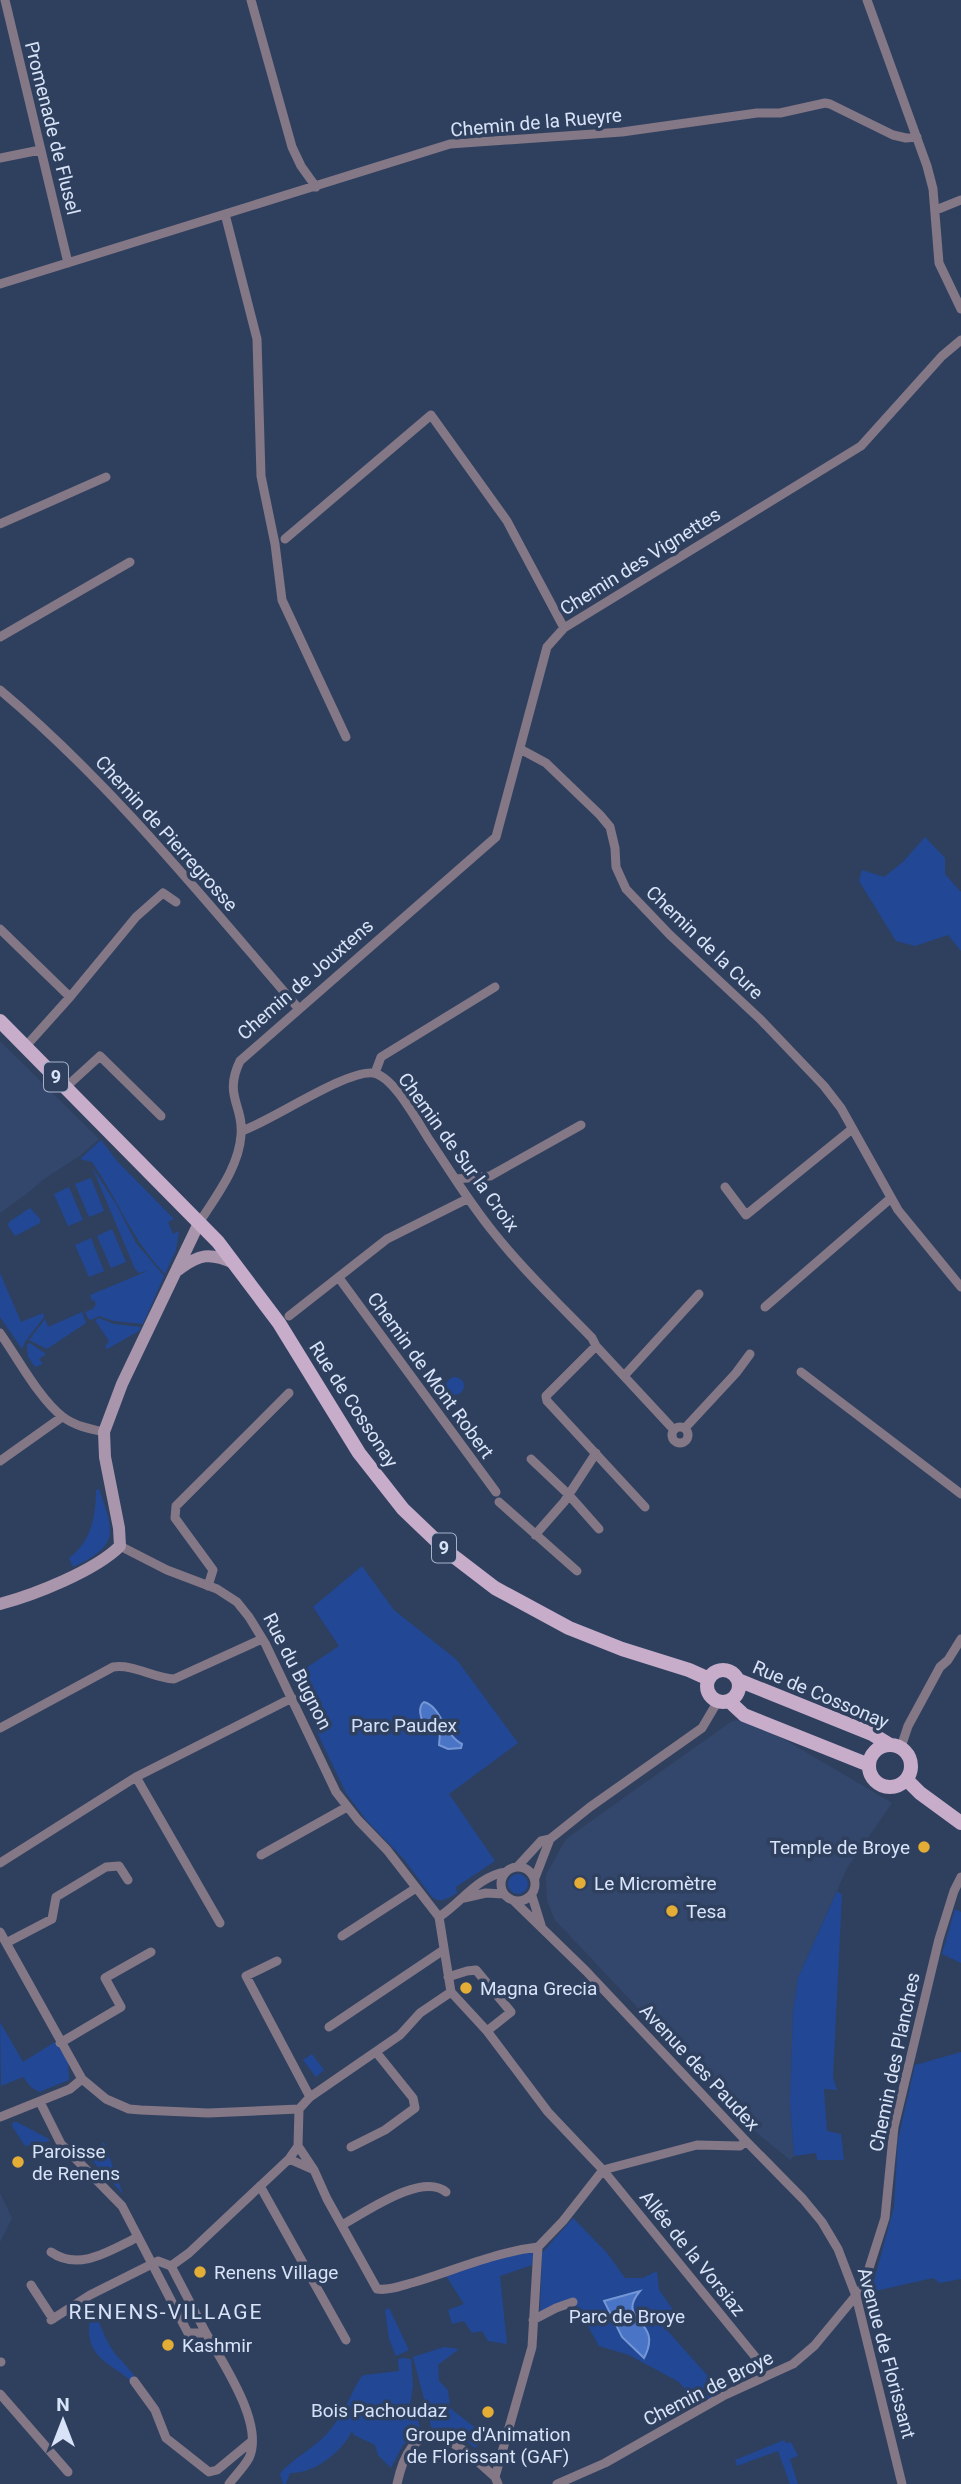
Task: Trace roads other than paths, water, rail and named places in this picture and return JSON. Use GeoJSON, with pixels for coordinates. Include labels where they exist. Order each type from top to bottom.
{"type":"FeatureCollection","features":[{"type":"Feature","properties":{"kind":"main road","name":"Rue de Cossonay"},"geometry":{"type":"LineString","coordinates":[[0,1021],[199,1223],[234,1263],[279,1323],[359,1453],[404,1509],[448,1552],[495,1588],[569,1628],[709,1679],[723,1670],[732,1673],[738,1680],[872,1734],[895,1746]]}},
{"type":"Feature","properties":{"kind":"main road"},"geometry":{"type":"LineString","coordinates":[[709,1679],[707,1688],[711,1696],[724,1701],[744,1715],[869,1765]]}},
{"type":"Feature","properties":{"kind":"main road","name":"Rue de Cossonay"},"geometry":{"type":"LineString","coordinates":[[724,1701],[738,1692],[738,1680]]}},
{"type":"Feature","properties":{"kind":"main road"},"geometry":{"type":"LineString","coordinates":[[895,1746],[909,1757],[911,1769],[906,1780],[897,1786],[884,1786],[874,1780],[869,1765],[873,1753],[881,1747],[895,1746]]}},
{"type":"Feature","properties":{"kind":"main road"},"geometry":{"type":"LineString","coordinates":[[906,1780],[961,1823]]}},
{"type":"Feature","properties":{"kind":"street"},"geometry":{"type":"LineString","coordinates":[[251,0],[292,147],[316,187]]}},
{"type":"Feature","properties":{"kind":"street"},"geometry":{"type":"LineString","coordinates":[[867,0],[930,176],[936,210],[939,263],[961,309]]}},
{"type":"Feature","properties":{"kind":"street","name":"Promenade de Flusel"},"geometry":{"type":"LineString","coordinates":[[4,6],[68,263]]}},
{"type":"Feature","properties":{"kind":"street","name":"Chemin de la Rueyre"},"geometry":{"type":"LineString","coordinates":[[0,284],[450,145],[634,131],[757,113],[780,113],[825,103],[892,135],[916,137]]}},
{"type":"Feature","properties":{"kind":"street"},"geometry":{"type":"LineString","coordinates":[[0,158],[40,150]]}},
{"type":"Feature","properties":{"kind":"street"},"geometry":{"type":"LineString","coordinates":[[936,210],[961,200]]}},
{"type":"Feature","properties":{"kind":"street"},"geometry":{"type":"LineString","coordinates":[[225,214],[257,339],[261,476],[275,544],[282,600],[346,737]]}},
{"type":"Feature","properties":{"kind":"street","name":"Chemin des Vignettes"},"geometry":{"type":"LineString","coordinates":[[442,886],[496,837],[547,647],[564,628],[861,446],[942,356],[961,340]]}},
{"type":"Feature","properties":{"kind":"street"},"geometry":{"type":"LineString","coordinates":[[285,539],[430,415],[508,522],[564,628]]}},
{"type":"Feature","properties":{"kind":"street"},"geometry":{"type":"LineString","coordinates":[[0,524],[106,477]]}},
{"type":"Feature","properties":{"kind":"street"},"geometry":{"type":"LineString","coordinates":[[0,638],[130,562]]}},
{"type":"Feature","properties":{"kind":"street","name":"Chemin de Pierregrosse"},"geometry":{"type":"LineString","coordinates":[[0,690],[41,724],[114,800],[299,1009]]}},
{"type":"Feature","properties":{"kind":"street","name":"Chemin de la Cure"},"geometry":{"type":"LineString","coordinates":[[520,749],[546,763],[600,815],[610,827],[616,867],[626,889],[670,935],[760,1019],[824,1086],[841,1108],[891,1198],[961,1287]]}},
{"type":"Feature","properties":{"kind":"street","name":"Chemin de Jouxtens"},"geometry":{"type":"LineString","coordinates":[[120,1546],[105,1457],[104,1432],[122,1384],[199,1223],[236,1159],[242,1131],[232,1084],[240,1061],[442,886]]}},
{"type":"Feature","properties":{"kind":"street"},"geometry":{"type":"LineString","coordinates":[[26,1046],[136,917],[155,899],[166,893],[176,902]]}},
{"type":"Feature","properties":{"kind":"street"},"geometry":{"type":"LineString","coordinates":[[0,929],[70,997]]}},
{"type":"Feature","properties":{"kind":"street","name":"Chemin de Sur la Croix"},"geometry":{"type":"LineString","coordinates":[[375,1073],[381,1057],[495,987]]}},
{"type":"Feature","properties":{"kind":"street"},"geometry":{"type":"LineString","coordinates":[[66,1087],[100,1056],[161,1116]]}},
{"type":"Feature","properties":{"kind":"street","name":"Chemin de Sur la Croix"},"geometry":{"type":"LineString","coordinates":[[242,1131],[261,1124],[357,1074],[375,1073],[391,1084],[456,1178],[467,1199],[494,1234],[674,1430]]}},
{"type":"Feature","properties":{"kind":"street"},"geometry":{"type":"LineString","coordinates":[[456,1178],[490,1176],[581,1125]]}},
{"type":"Feature","properties":{"kind":"street"},"geometry":{"type":"LineString","coordinates":[[725,1187],[746,1214],[852,1129]]}},
{"type":"Feature","properties":{"kind":"street"},"geometry":{"type":"LineString","coordinates":[[765,1307],[891,1198]]}},
{"type":"Feature","properties":{"kind":"street"},"geometry":{"type":"LineString","coordinates":[[289,1316],[387,1239],[467,1199]]}},
{"type":"Feature","properties":{"kind":"street"},"geometry":{"type":"LineString","coordinates":[[176,1273],[192,1259],[201,1256],[218,1256],[234,1263]]}},
{"type":"Feature","properties":{"kind":"street","name":"Chemin de Mont Robert"},"geometry":{"type":"LineString","coordinates":[[338,1278],[497,1497],[535,1535]]}},
{"type":"Feature","properties":{"kind":"street"},"geometry":{"type":"LineString","coordinates":[[624,1376],[699,1294]]}},
{"type":"Feature","properties":{"kind":"street"},"geometry":{"type":"LineString","coordinates":[[0,1333],[43,1396],[62,1417],[74,1424],[104,1432]]}},
{"type":"Feature","properties":{"kind":"street"},"geometry":{"type":"LineString","coordinates":[[596,1346],[546,1396],[645,1507]]}},
{"type":"Feature","properties":{"kind":"street"},"geometry":{"type":"LineString","coordinates":[[685,1428],[737,1373],[750,1354]]}},
{"type":"Feature","properties":{"kind":"street"},"geometry":{"type":"LineString","coordinates":[[802,1373],[961,1494]]}},
{"type":"Feature","properties":{"kind":"street"},"geometry":{"type":"LineString","coordinates":[[208,1586],[213,1570],[175,1518],[176,1506],[289,1393]]}},
{"type":"Feature","properties":{"kind":"street"},"geometry":{"type":"LineString","coordinates":[[0,1461],[62,1417]]}},
{"type":"Feature","properties":{"kind":"street"},"geometry":{"type":"LineString","coordinates":[[680,1426],[685,1428],[688,1437],[680,1443],[672,1437],[674,1430],[680,1426]]}},
{"type":"Feature","properties":{"kind":"street"},"geometry":{"type":"LineString","coordinates":[[577,1571],[535,1535],[596,1453]]}},
{"type":"Feature","properties":{"kind":"street"},"geometry":{"type":"LineString","coordinates":[[531,1459],[568,1494],[599,1529]]}},
{"type":"Feature","properties":{"kind":"street"},"geometry":{"type":"LineString","coordinates":[[0,1604],[31,1594],[97,1564],[120,1546]]}},
{"type":"Feature","properties":{"kind":"street","name":"Rue du Bugnon"},"geometry":{"type":"LineString","coordinates":[[120,1546],[237,1602],[262,1639],[337,1792],[439,1917]]}},
{"type":"Feature","properties":{"kind":"street"},"geometry":{"type":"LineString","coordinates":[[0,1728],[113,1667],[124,1666],[160,1678],[174,1679],[262,1639]]}},
{"type":"Feature","properties":{"kind":"street"},"geometry":{"type":"LineString","coordinates":[[895,1746],[940,1667],[948,1660],[961,1639]]}},
{"type":"Feature","properties":{"kind":"street"},"geometry":{"type":"LineString","coordinates":[[0,1863],[136,1777],[292,1698]]}},
{"type":"Feature","properties":{"kind":"street"},"geometry":{"type":"LineString","coordinates":[[171,2266],[189,2253],[289,2159],[298,2146],[299,2109],[310,2097],[400,2035],[420,2013],[451,1992],[442,1951],[439,1917],[464,1898],[476,1884],[493,1874],[518,1866],[541,1841],[550,1839],[590,1807],[702,1728],[724,1701]]}},
{"type":"Feature","properties":{"kind":"street"},"geometry":{"type":"LineString","coordinates":[[136,1777],[220,1923]]}},
{"type":"Feature","properties":{"kind":"street"},"geometry":{"type":"LineString","coordinates":[[261,1855],[347,1807]]}},
{"type":"Feature","properties":{"kind":"street"},"geometry":{"type":"LineString","coordinates":[[464,1898],[486,1893],[504,1894],[514,1901],[523,1901],[532,1896],[536,1887],[535,1878],[550,1839]]}},
{"type":"Feature","properties":{"kind":"street"},"geometry":{"type":"LineString","coordinates":[[6,1942],[52,1919],[56,1897],[106,1867],[119,1866],[128,1880]]}},
{"type":"Feature","properties":{"kind":"street"},"geometry":{"type":"LineString","coordinates":[[518,1866],[525,1868],[535,1878]]}},
{"type":"Feature","properties":{"kind":"street"},"geometry":{"type":"LineString","coordinates":[[504,1894],[502,1879],[506,1872]]}},
{"type":"Feature","properties":{"kind":"street","name":"Chemin des Planches"},"geometry":{"type":"LineString","coordinates":[[856,2296],[863,2287],[885,2218],[894,2127],[939,1939],[961,1877]]}},
{"type":"Feature","properties":{"kind":"street"},"geometry":{"type":"LineString","coordinates":[[342,1936],[416,1888]]}},
{"type":"Feature","properties":{"kind":"street","name":"Avenue des Paudex"},"geometry":{"type":"LineString","coordinates":[[532,1896],[541,1925]]}},
{"type":"Feature","properties":{"kind":"street","name":"Avenue des Paudex"},"geometry":{"type":"LineString","coordinates":[[514,1901],[526,1915],[541,1925],[808,2205],[830,2235]]}},
{"type":"Feature","properties":{"kind":"street"},"geometry":{"type":"LineString","coordinates":[[0,1932],[82,2079],[106,2099],[129,2109],[208,2113],[299,2109]]}},
{"type":"Feature","properties":{"kind":"street"},"geometry":{"type":"LineString","coordinates":[[329,2027],[442,1951]]}},
{"type":"Feature","properties":{"kind":"street"},"geometry":{"type":"LineString","coordinates":[[60,2043],[121,2007],[105,1978],[151,1952]]}},
{"type":"Feature","properties":{"kind":"street"},"geometry":{"type":"LineString","coordinates":[[278,1961],[246,1976],[310,2097]]}},
{"type":"Feature","properties":{"kind":"street"},"geometry":{"type":"LineString","coordinates":[[448,1977],[476,1970],[512,2012],[487,2031]]}},
{"type":"Feature","properties":{"kind":"street","name":"Allée de la Vorsiaz"},"geometry":{"type":"LineString","coordinates":[[451,1992],[487,2031],[548,2112],[603,2170],[757,2359]]}},
{"type":"Feature","properties":{"kind":"street"},"geometry":{"type":"LineString","coordinates":[[351,2147],[385,2130],[413,2111],[416,2106],[413,2098],[376,2052]]}},
{"type":"Feature","properties":{"kind":"street"},"geometry":{"type":"LineString","coordinates":[[0,2117],[40,2102],[70,2088],[82,2079]]}},
{"type":"Feature","properties":{"kind":"street"},"geometry":{"type":"LineString","coordinates":[[40,2102],[61,2144],[122,2206],[188,2333],[206,2333]]}},
{"type":"Feature","properties":{"kind":"street"},"geometry":{"type":"LineString","coordinates":[[298,2146],[314,2170],[377,2289],[382,2290],[538,2247],[563,2221],[603,2170],[697,2145],[740,2146],[746,2141]]}},
{"type":"Feature","properties":{"kind":"street"},"geometry":{"type":"LineString","coordinates":[[289,2159],[314,2170]]}},
{"type":"Feature","properties":{"kind":"street"},"geometry":{"type":"LineString","coordinates":[[260,2186],[346,2340]]}},
{"type":"Feature","properties":{"kind":"street"},"geometry":{"type":"LineString","coordinates":[[342,2225],[416,2187],[433,2186],[446,2192]]}},
{"type":"Feature","properties":{"kind":"street","name":"Avenue de Florissant"},"geometry":{"type":"LineString","coordinates":[[830,2235],[856,2296],[902,2484]]}},
{"type":"Feature","properties":{"kind":"street"},"geometry":{"type":"LineString","coordinates":[[51,2252],[73,2261],[89,2259],[138,2236]]}},
{"type":"Feature","properties":{"kind":"street"},"geometry":{"type":"LineString","coordinates":[[496,2481],[532,2347],[538,2247]]}},
{"type":"Feature","properties":{"kind":"street"},"geometry":{"type":"LineString","coordinates":[[31,2285],[52,2319],[90,2295],[152,2263],[164,2262],[171,2266],[241,2396],[251,2423],[249,2457],[229,2484]]}},
{"type":"Feature","properties":{"kind":"street","name":"Chemin de Broye"},"geometry":{"type":"LineString","coordinates":[[559,2484],[605,2463],[723,2396],[793,2364],[814,2346],[856,2296]]}},
{"type":"Feature","properties":{"kind":"street"},"geometry":{"type":"LineString","coordinates":[[533,2320],[573,2302]]}},
{"type":"Feature","properties":{"kind":"street"},"geometry":{"type":"LineString","coordinates":[[134,2381],[155,2410],[166,2438],[209,2472],[217,2470],[252,2441]]}},
{"type":"Feature","properties":{"kind":"street"},"geometry":{"type":"LineString","coordinates":[[0,2394],[68,2472]]}},
{"type":"Feature","properties":{"kind":"street"},"geometry":{"type":"LineString","coordinates":[[397,2484],[402,2461],[410,2448],[417,2442],[433,2437],[447,2439],[464,2448],[496,2481]]}},
{"type":"Feature","properties":{"kind":"place","name":"Temple de Broye"},"geometry":{"type":"Point","coordinates":[924,1847]}},
{"type":"Feature","properties":{"kind":"place","name":"Le Micromètre"},"geometry":{"type":"Point","coordinates":[580,1883]}},
{"type":"Feature","properties":{"kind":"place","name":"Tesa"},"geometry":{"type":"Point","coordinates":[672,1911]}},
{"type":"Feature","properties":{"kind":"place","name":"Magna Grecia"},"geometry":{"type":"Point","coordinates":[466,1988]}},
{"type":"Feature","properties":{"kind":"place","name":"Paroisse de Renens"},"geometry":{"type":"Point","coordinates":[18,2162]}},
{"type":"Feature","properties":{"kind":"place","name":"Renens Village"},"geometry":{"type":"Point","coordinates":[200,2272]}},
{"type":"Feature","properties":{"kind":"place","name":"Kashmir"},"geometry":{"type":"Point","coordinates":[168,2345]}},
{"type":"Feature","properties":{"kind":"place","name":"Groupe d'Animation de Florissant (GAF)"},"geometry":{"type":"Point","coordinates":[488,2412]}},
{"type":"Feature","properties":{"kind":"district","name":"RENENS-VILLAGE"},"geometry":{"type":"Point","coordinates":[166,2312]}},
{"type":"Feature","properties":{"kind":"park label","name":"Parc Paudex"},"geometry":{"type":"Point","coordinates":[404,1725]}},
{"type":"Feature","properties":{"kind":"park label","name":"Parc de Broye"},"geometry":{"type":"Point","coordinates":[627,2316]}},
{"type":"Feature","properties":{"kind":"park label","name":"Bois Pachoudaz"},"geometry":{"type":"Point","coordinates":[379,2410]}}]}
